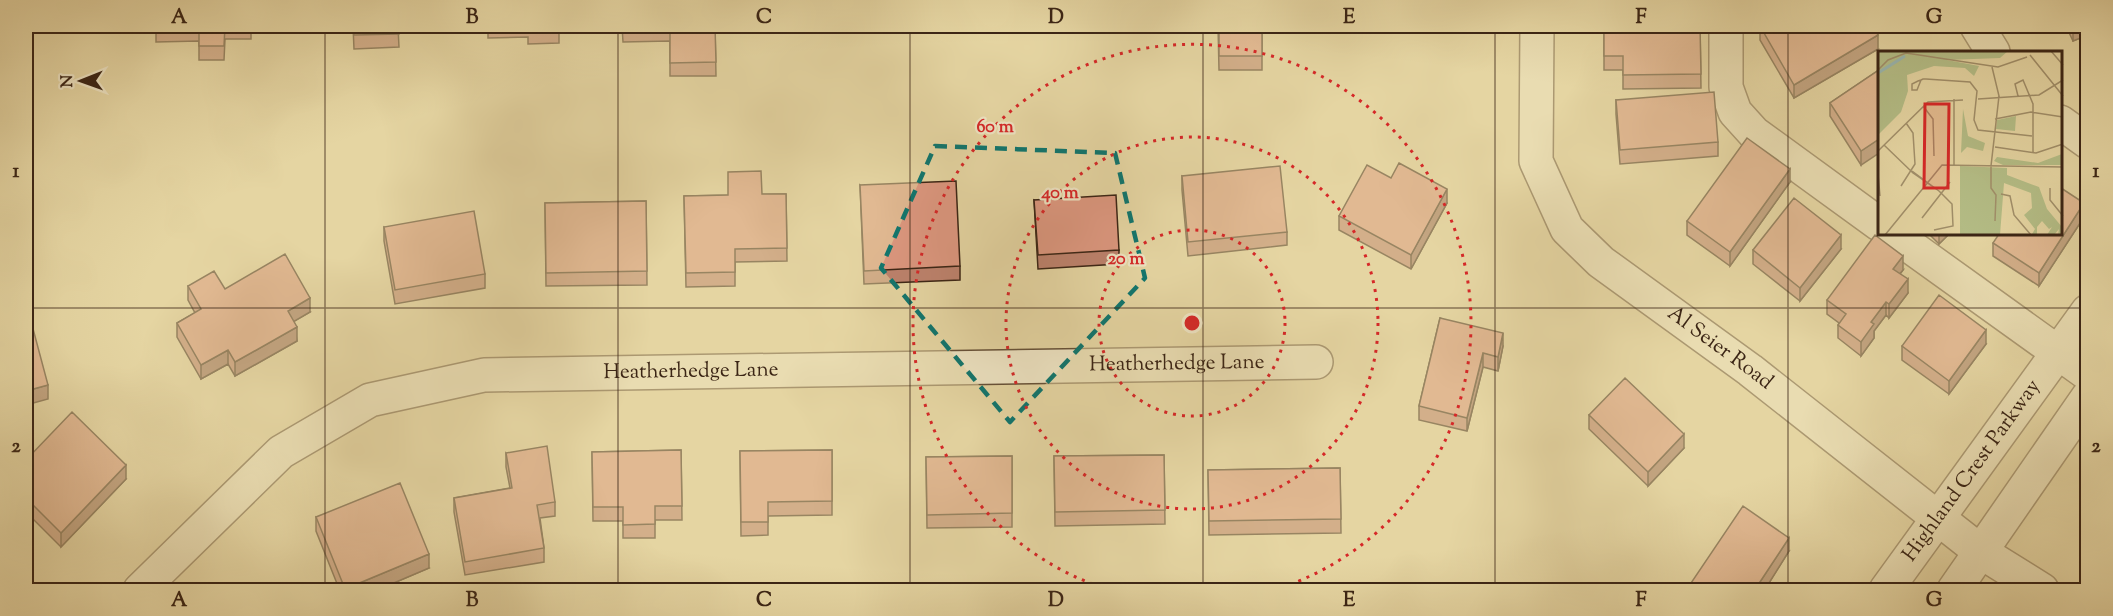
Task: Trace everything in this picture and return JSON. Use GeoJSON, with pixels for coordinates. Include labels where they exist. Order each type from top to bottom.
{"type":"FeatureCollection","features":[{"type":"Feature","properties":{"kind":"street","name":"Al Seier Road"},"geometry":{"type":"LineString","coordinates":[[1537,26],[1536,161],[1567,229],[1602,262],[1750,370],[1981,552],[2042,591]]}},
{"type":"Feature","properties":{"kind":"street"},"geometry":{"type":"LineString","coordinates":[[1726,26],[1726,87],[1735,112],[1754,133],[1878,223]]}},
{"type":"Feature","properties":{"kind":"street"},"geometry":{"type":"LineString","coordinates":[[1977,26],[1992,51]]}},
{"type":"Feature","properties":{"kind":"street"},"geometry":{"type":"LineString","coordinates":[[2062,123],[2088,142]]}},
{"type":"Feature","properties":{"kind":"street"},"geometry":{"type":"LineString","coordinates":[[1896,236],[2088,374]]}},
{"type":"Feature","properties":{"kind":"street","name":"Highland Crest Parkway"},"geometry":{"type":"LineString","coordinates":[[1886,591],[2088,311]]}},
{"type":"Feature","properties":{"kind":"street","name":"Heatherhedge Lane"},"geometry":{"type":"LineString","coordinates":[[140,591],[281,452],[370,400],[484,375],[1316,362]]}},
{"type":"Feature","properties":{"kind":"street"},"geometry":{"type":"LineString","coordinates":[[1954,591],[2088,397]]}},
{"type":"Feature","properties":{"kind":"highlighted area"},"geometry":{"type":"Polygon","coordinates":[[[935,146],[1115,153],[1145,278],[1010,422],[881,268],[935,146]]]}},
{"type":"Feature","properties":{"kind":"building"},"geometry":{"type":"Polygon","coordinates":[[[156,26],[225,26],[224,46],[199,46],[199,27],[156,28],[156,26]]]}},
{"type":"Feature","properties":{"kind":"building"},"geometry":{"type":"Polygon","coordinates":[[[354,26],[398,26],[399,34],[354,35],[354,26]]]}},
{"type":"Feature","properties":{"kind":"building"},"geometry":{"type":"Polygon","coordinates":[[[528,26],[559,26],[559,29],[528,30],[528,26]]]}},
{"type":"Feature","properties":{"kind":"building"},"geometry":{"type":"Polygon","coordinates":[[[623,26],[715,26],[716,62],[670,63],[670,27],[623,28],[623,26]]]}},
{"type":"Feature","properties":{"kind":"building"},"geometry":{"type":"Polygon","coordinates":[[[1219,26],[1262,26],[1262,56],[1219,56],[1219,26]]]}},
{"type":"Feature","properties":{"kind":"building"},"geometry":{"type":"Polygon","coordinates":[[[1604,26],[1700,26],[1701,74],[1623,75],[1623,56],[1604,56],[1604,26]]]}},
{"type":"Feature","properties":{"kind":"building"},"geometry":{"type":"Polygon","coordinates":[[[1760,26],[1872,26],[1878,35],[1794,85],[1760,26]]]}},
{"type":"Feature","properties":{"kind":"building"},"geometry":{"type":"Polygon","coordinates":[[[1878,71],[1878,140],[1861,151],[1830,103],[1878,71]]]}},
{"type":"Feature","properties":{"kind":"building"},"geometry":{"type":"Polygon","coordinates":[[[1714,92],[1718,142],[1620,150],[1616,100],[1714,92]]]}},
{"type":"Feature","properties":{"kind":"building"},"geometry":{"type":"Polygon","coordinates":[[[1747,138],[1790,169],[1730,252],[1687,221],[1747,138]]]}},
{"type":"Feature","properties":{"kind":"building"},"geometry":{"type":"Polygon","coordinates":[[[1399,163],[1447,189],[1411,255],[1339,216],[1367,165],[1391,178],[1399,163]]]}},
{"type":"Feature","properties":{"kind":"building"},"geometry":{"type":"Polygon","coordinates":[[[1280,166],[1287,232],[1188,242],[1182,176],[1280,166]]]}},
{"type":"Feature","properties":{"kind":"building"},"geometry":{"type":"Polygon","coordinates":[[[761,171],[762,194],[786,194],[787,248],[735,249],[735,272],[686,273],[684,196],[728,195],[728,172],[761,171]]]}},
{"type":"Feature","properties":{"kind":"building"},"geometry":{"type":"Polygon","coordinates":[[[956,181],[960,266],[864,271],[860,185],[956,181]]]}},
{"type":"Feature","properties":{"kind":"building"},"geometry":{"type":"Polygon","coordinates":[[[2062,189],[2084,203],[2039,273],[1993,243],[1998,236],[2062,236],[2062,189]]]}},
{"type":"Feature","properties":{"kind":"building"},"geometry":{"type":"Polygon","coordinates":[[[1116,195],[1119,250],[1038,255],[1034,200],[1116,195]]]}},
{"type":"Feature","properties":{"kind":"building"},"geometry":{"type":"Polygon","coordinates":[[[1794,198],[1841,235],[1800,288],[1753,250],[1794,198]]]}},
{"type":"Feature","properties":{"kind":"building"},"geometry":{"type":"Polygon","coordinates":[[[646,201],[647,271],[546,273],[545,203],[646,201]]]}},
{"type":"Feature","properties":{"kind":"building"},"geometry":{"type":"Polygon","coordinates":[[[474,211],[485,274],[395,290],[384,227],[474,211]]]}},
{"type":"Feature","properties":{"kind":"building"},"geometry":{"type":"Polygon","coordinates":[[[1875,235],[1903,256],[1893,269],[1908,279],[1889,304],[1886,302],[1871,322],[1874,324],[1861,342],[1838,325],[1846,314],[1827,300],[1875,235]]]}},
{"type":"Feature","properties":{"kind":"building"},"geometry":{"type":"Polygon","coordinates":[[[285,254],[310,298],[288,311],[297,327],[235,362],[228,350],[201,365],[177,323],[201,309],[188,286],[214,271],[225,289],[285,254]]]}},
{"type":"Feature","properties":{"kind":"building"},"geometry":{"type":"Polygon","coordinates":[[[1939,295],[1986,330],[1949,381],[1902,346],[1939,295]]]}},
{"type":"Feature","properties":{"kind":"building"},"geometry":{"type":"Polygon","coordinates":[[[28,310],[48,385],[26,391],[26,311],[28,310]]]}},
{"type":"Feature","properties":{"kind":"building"},"geometry":{"type":"Polygon","coordinates":[[[1440,318],[1503,333],[1498,357],[1483,353],[1467,418],[1419,406],[1440,318]]]}},
{"type":"Feature","properties":{"kind":"building"},"geometry":{"type":"Polygon","coordinates":[[[1625,378],[1684,434],[1648,472],[1589,415],[1625,378]]]}},
{"type":"Feature","properties":{"kind":"building"},"geometry":{"type":"Polygon","coordinates":[[[72,412],[126,465],[61,533],[26,498],[26,460],[72,412]]]}},
{"type":"Feature","properties":{"kind":"building"},"geometry":{"type":"Polygon","coordinates":[[[547,446],[555,502],[537,505],[544,548],[465,562],[454,498],[512,488],[506,453],[547,446]]]}},
{"type":"Feature","properties":{"kind":"building"},"geometry":{"type":"Polygon","coordinates":[[[681,450],[682,506],[655,506],[655,524],[623,525],[623,507],[593,507],[592,452],[681,450]]]}},
{"type":"Feature","properties":{"kind":"building"},"geometry":{"type":"Polygon","coordinates":[[[832,450],[832,501],[768,502],[768,522],[741,522],[740,451],[832,450]]]}},
{"type":"Feature","properties":{"kind":"building"},"geometry":{"type":"Polygon","coordinates":[[[1164,455],[1165,510],[1055,512],[1054,456],[1164,455]]]}},
{"type":"Feature","properties":{"kind":"building"},"geometry":{"type":"Polygon","coordinates":[[[1012,456],[1012,513],[927,515],[926,457],[1012,456]]]}},
{"type":"Feature","properties":{"kind":"building"},"geometry":{"type":"Polygon","coordinates":[[[1340,468],[1341,519],[1209,521],[1208,470],[1340,468]]]}},
{"type":"Feature","properties":{"kind":"building"},"geometry":{"type":"Polygon","coordinates":[[[400,483],[429,554],[345,589],[316,517],[400,483]]]}},
{"type":"Feature","properties":{"kind":"building"},"geometry":{"type":"Polygon","coordinates":[[[1743,506],[1789,538],[1754,591],[1702,591],[1691,583],[1743,506]]]}}]}
